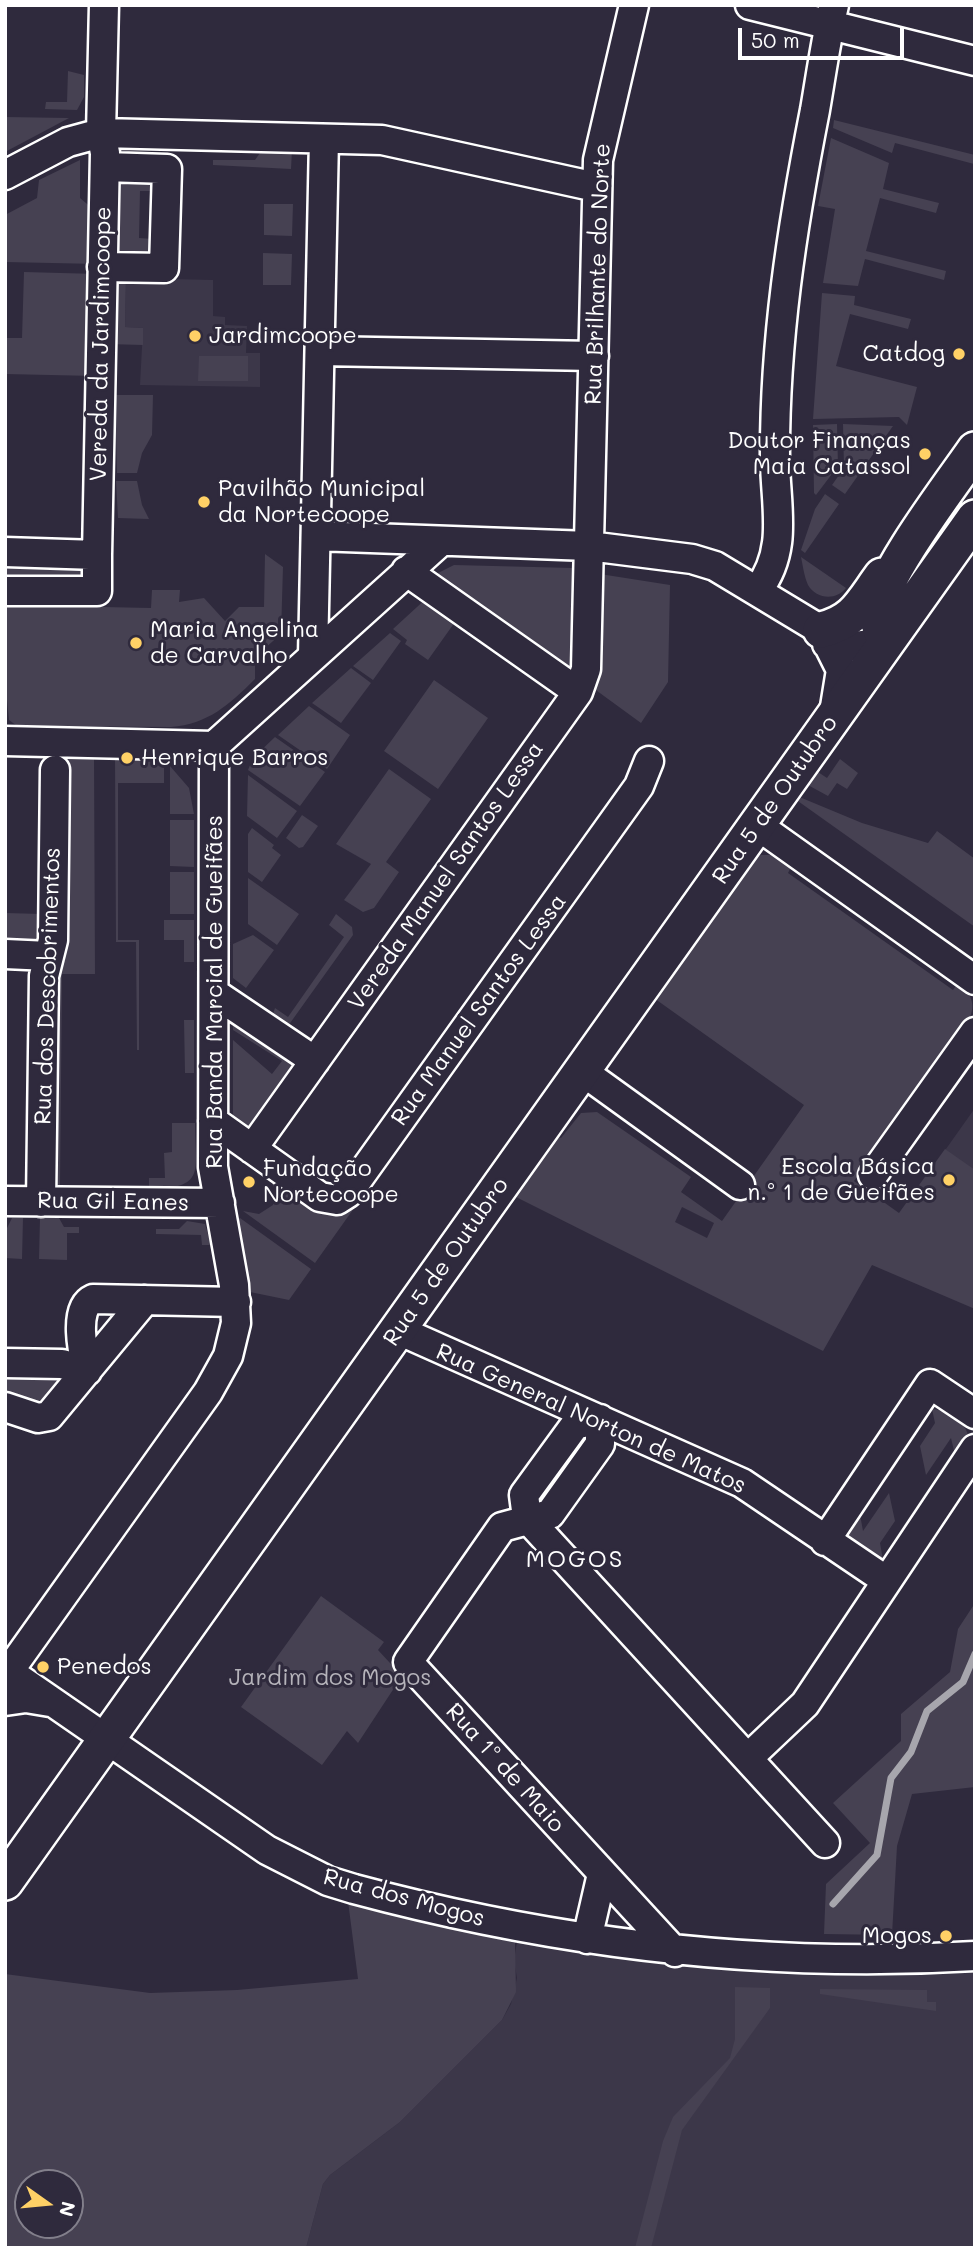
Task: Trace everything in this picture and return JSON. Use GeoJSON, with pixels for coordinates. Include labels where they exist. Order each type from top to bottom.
{"type":"FeatureCollection","features":[{"type":"Feature","properties":{"kind":"main road"},"geometry":{"type":"LineString","coordinates":[[824,637],[852,617],[914,539],[975,450]]}},
{"type":"Feature","properties":{"kind":"main road","name":"Rua 5 de Outubro"},"geometry":{"type":"LineString","coordinates":[[5,1882],[975,518]]}},
{"type":"Feature","properties":{"kind":"main road"},"geometry":{"type":"LineString","coordinates":[[886,642],[878,612],[882,596],[914,539]]}},
{"type":"Feature","properties":{"kind":"street","name":"Vereda da Jardimcoope"},"geometry":{"type":"LineString","coordinates":[[5,591],[97,591],[105,167],[101,133],[104,5]]}},
{"type":"Feature","properties":{"kind":"street","name":"Rua Brilhante do Norte"},"geometry":{"type":"LineString","coordinates":[[589,547],[596,187],[601,143],[634,5]]}},
{"type":"Feature","properties":{"kind":"street"},"geometry":{"type":"LineString","coordinates":[[750,5],[833,15],[975,61]]}},
{"type":"Feature","properties":{"kind":"street"},"geometry":{"type":"LineString","coordinates":[[758,590],[772,570],[778,545],[775,422],[781,309],[801,181],[833,15]]}},
{"type":"Feature","properties":{"kind":"street"},"geometry":{"type":"LineString","coordinates":[[5,175],[68,142],[101,133],[404,144],[596,187]]}},
{"type":"Feature","properties":{"kind":"street"},"geometry":{"type":"LineString","coordinates":[[313,656],[324,139]]}},
{"type":"Feature","properties":{"kind":"street"},"geometry":{"type":"LineString","coordinates":[[102,267],[164,268],[167,169],[105,167]]}},
{"type":"Feature","properties":{"kind":"street"},"geometry":{"type":"LineString","coordinates":[[321,351],[594,356]]}},
{"type":"Feature","properties":{"kind":"street"},"geometry":{"type":"LineString","coordinates":[[316,536],[589,547],[692,559],[733,574],[824,637],[848,647],[886,642]]}},
{"type":"Feature","properties":{"kind":"street"},"geometry":{"type":"LineString","coordinates":[[5,741],[214,746],[439,543]]}},
{"type":"Feature","properties":{"kind":"street","name":"Vereda Manuel Santos Lessa"},"geometry":{"type":"LineString","coordinates":[[252,1149],[578,692],[588,660],[589,547]]}},
{"type":"Feature","properties":{"kind":"street"},"geometry":{"type":"LineString","coordinates":[[5,552],[97,555]]}},
{"type":"Feature","properties":{"kind":"street"},"geometry":{"type":"LineString","coordinates":[[406,571],[578,692]]}},
{"type":"Feature","properties":{"kind":"street"},"geometry":{"type":"LineString","coordinates":[[824,637],[836,657],[841,677],[833,718]]}},
{"type":"Feature","properties":{"kind":"street","name":"Rua Banda Marcial de Gueifães"},"geometry":{"type":"LineString","coordinates":[[7,1670],[217,1378],[231,1347],[236,1302],[214,1167],[214,746]]}},
{"type":"Feature","properties":{"kind":"street","name":"Rua Manuel Santos Lessa"},"geometry":{"type":"LineString","coordinates":[[214,1121],[320,1197],[337,1200],[348,1193],[639,786],[649,761]]}},
{"type":"Feature","properties":{"kind":"street","name":"Rua dos Descobrimentos"},"geometry":{"type":"LineString","coordinates":[[41,1202],[44,976],[53,940],[55,769]]}},
{"type":"Feature","properties":{"kind":"street"},"geometry":{"type":"LineString","coordinates":[[757,825],[975,980]]}},
{"type":"Feature","properties":{"kind":"street"},"geometry":{"type":"LineString","coordinates":[[5,954],[49,956]]}},
{"type":"Feature","properties":{"kind":"street"},"geometry":{"type":"LineString","coordinates":[[214,993],[315,1060]]}},
{"type":"Feature","properties":{"kind":"street"},"geometry":{"type":"LineString","coordinates":[[873,1175],[975,1032]]}},
{"type":"Feature","properties":{"kind":"street"},"geometry":{"type":"LineString","coordinates":[[582,1071],[740,1185]]}},
{"type":"Feature","properties":{"kind":"street","name":"Rua Gil Eanes"},"geometry":{"type":"LineString","coordinates":[[5,1201],[220,1203]]}},
{"type":"Feature","properties":{"kind":"street"},"geometry":{"type":"LineString","coordinates":[[87,1371],[82,1314],[86,1304],[93,1299],[236,1302]]}},
{"type":"Feature","properties":{"kind":"street"},"geometry":{"type":"LineString","coordinates":[[5,1408],[38,1418],[49,1416],[145,1300]]}},
{"type":"Feature","properties":{"kind":"street","name":"Rua General Norton de Matos"},"geometry":{"type":"LineString","coordinates":[[398,1330],[741,1483],[887,1581]]}},
{"type":"Feature","properties":{"kind":"street"},"geometry":{"type":"LineString","coordinates":[[5,1363],[62,1364],[87,1371]]}},
{"type":"Feature","properties":{"kind":"street"},"geometry":{"type":"LineString","coordinates":[[825,1541],[930,1384],[975,1414]]}},
{"type":"Feature","properties":{"kind":"street"},"geometry":{"type":"LineString","coordinates":[[600,1419],[575,1425],[524,1495],[527,1518],[825,1843]]}},
{"type":"Feature","properties":{"kind":"street"},"geometry":{"type":"LineString","coordinates":[[748,1758],[805,1704],[975,1449]]}},
{"type":"Feature","properties":{"kind":"street","name":"Rua 1º de Maio"},"geometry":{"type":"LineString","coordinates":[[527,1518],[502,1527],[408,1662],[602,1874],[686,1953]]}},
{"type":"Feature","properties":{"kind":"street","name":"Rua dos Mogos"},"geometry":{"type":"LineString","coordinates":[[7,1670],[267,1850],[328,1881],[397,1901],[543,1933],[686,1953],[818,1959],[975,1956]]}},
{"type":"Feature","properties":{"kind":"street"},"geometry":{"type":"LineString","coordinates":[[5,1700],[26,1698],[52,1702]]}},
{"type":"Feature","properties":{"kind":"street"},"geometry":{"type":"LineString","coordinates":[[587,1939],[602,1874]]}},
{"type":"Feature","properties":{"kind":"shaded area","name":"Jardimcoope"},"geometry":{"type":"Polygon","coordinates":[[[126,278],[213,280],[213,316],[225,317],[225,325],[247,326],[246,353],[260,353],[260,387],[140,385],[143,328],[125,327],[126,278]]]}},
{"type":"Feature","properties":{"kind":"shaded area","name":"Escola Básica n.º 1 de Gueifães"},"geometry":{"type":"Polygon","coordinates":[[[975,1108],[975,1263],[902,1211],[975,1108]]]}},
{"type":"Feature","properties":{"kind":"shaded area"},"geometry":{"type":"Polygon","coordinates":[[[519,1930],[975,1960],[975,2248],[306,2248],[323,2184],[330,2175],[400,2122],[502,2020],[511,2004],[517,1978],[514,1960],[519,1930]]]}},
{"type":"Feature","properties":{"kind":"green space"},"geometry":{"type":"Polygon","coordinates":[[[68,71],[84,75],[84,97],[77,110],[45,109],[46,102],[67,102],[68,71]]]}},
{"type":"Feature","properties":{"kind":"green space"},"geometry":{"type":"Polygon","coordinates":[[[5,117],[69,118],[5,152],[5,117]]]}},
{"type":"Feature","properties":{"kind":"green space"},"geometry":{"type":"Polygon","coordinates":[[[834,120],[975,155],[974,164],[895,143],[892,153],[833,128],[834,120]]]}},
{"type":"Feature","properties":{"kind":"green space"},"geometry":{"type":"Polygon","coordinates":[[[831,138],[889,163],[883,189],[939,203],[936,213],[880,198],[866,251],[946,271],[944,280],[865,259],[858,286],[823,283],[835,209],[818,206],[831,138]]]}},
{"type":"Feature","properties":{"kind":"green space"},"geometry":{"type":"Polygon","coordinates":[[[262,150],[292,150],[291,169],[213,165],[213,160],[255,160],[262,150]]]}},
{"type":"Feature","properties":{"kind":"green space"},"geometry":{"type":"Polygon","coordinates":[[[80,160],[80,198],[99,214],[98,264],[5,262],[5,215],[37,198],[39,180],[80,160]]]}},
{"type":"Feature","properties":{"kind":"green space"},"geometry":{"type":"Polygon","coordinates":[[[111,174],[156,174],[156,191],[140,191],[139,238],[153,239],[152,260],[109,259],[111,174]]]}},
{"type":"Feature","properties":{"kind":"green space"},"geometry":{"type":"Polygon","coordinates":[[[264,204],[293,204],[292,236],[264,235],[264,204]]]}},
{"type":"Feature","properties":{"kind":"green space"},"geometry":{"type":"Polygon","coordinates":[[[263,253],[292,254],[291,285],[263,285],[263,253]]]}},
{"type":"Feature","properties":{"kind":"green space"},"geometry":{"type":"Polygon","coordinates":[[[24,272],[98,274],[95,376],[5,374],[5,338],[22,338],[24,272]]]}},
{"type":"Feature","properties":{"kind":"green space"},"geometry":{"type":"Polygon","coordinates":[[[109,274],[126,278],[125,327],[143,328],[143,345],[107,344],[109,274]]]}},
{"type":"Feature","properties":{"kind":"green space"},"geometry":{"type":"Polygon","coordinates":[[[822,293],[855,296],[854,305],[911,319],[908,329],[850,314],[836,366],[917,387],[907,425],[899,417],[813,419],[822,293]]]}},
{"type":"Feature","properties":{"kind":"green space"},"geometry":{"type":"Polygon","coordinates":[[[199,356],[248,356],[248,381],[198,381],[199,356]]]}},
{"type":"Feature","properties":{"kind":"green space"},"geometry":{"type":"Polygon","coordinates":[[[115,395],[153,395],[152,435],[142,453],[137,473],[117,473],[115,395]]]}},
{"type":"Feature","properties":{"kind":"green space"},"geometry":{"type":"Polygon","coordinates":[[[837,424],[838,466],[816,495],[813,425],[837,424]]]}},
{"type":"Feature","properties":{"kind":"green space"},"geometry":{"type":"Polygon","coordinates":[[[843,424],[893,426],[845,494],[832,485],[844,468],[843,424]]]}},
{"type":"Feature","properties":{"kind":"green space"},"geometry":{"type":"Polygon","coordinates":[[[116,481],[137,481],[142,505],[149,519],[118,518],[116,481]]]}},
{"type":"Feature","properties":{"kind":"green space"},"geometry":{"type":"Polygon","coordinates":[[[825,494],[839,504],[805,553],[801,550],[815,509],[825,494]]]}},
{"type":"Feature","properties":{"kind":"green space"},"geometry":{"type":"Polygon","coordinates":[[[265,554],[283,567],[281,634],[255,657],[255,679],[217,712],[196,722],[171,727],[17,726],[9,720],[5,680],[7,605],[151,608],[152,590],[180,590],[179,602],[204,598],[225,621],[239,607],[264,607],[265,554]]]}},
{"type":"Feature","properties":{"kind":"green space"},"geometry":{"type":"Polygon","coordinates":[[[801,557],[846,588],[837,595],[826,597],[816,593],[808,585],[801,557]]]}},
{"type":"Feature","properties":{"kind":"green space"},"geometry":{"type":"Polygon","coordinates":[[[5,562],[86,564],[90,579],[5,579],[5,562]]]}},
{"type":"Feature","properties":{"kind":"green space"},"geometry":{"type":"Polygon","coordinates":[[[454,565],[573,568],[577,658],[571,673],[437,578],[438,573],[454,565]]]}},
{"type":"Feature","properties":{"kind":"green space"},"geometry":{"type":"Polygon","coordinates":[[[600,574],[670,585],[668,682],[641,723],[593,688],[600,574]]]}},
{"type":"Feature","properties":{"kind":"green space"},"geometry":{"type":"Polygon","coordinates":[[[429,596],[455,622],[428,660],[405,644],[407,640],[393,629],[429,596]]]}},
{"type":"Feature","properties":{"kind":"green space"},"geometry":{"type":"Polygon","coordinates":[[[390,633],[401,641],[373,680],[353,666],[390,633]]]}},
{"type":"Feature","properties":{"kind":"green space"},"geometry":{"type":"Polygon","coordinates":[[[351,668],[371,683],[341,723],[312,703],[351,668]]]}},
{"type":"Feature","properties":{"kind":"green space"},"geometry":{"type":"Polygon","coordinates":[[[434,680],[488,718],[438,789],[384,751],[434,680]]]}},
{"type":"Feature","properties":{"kind":"green space"},"geometry":{"type":"Polygon","coordinates":[[[309,706],[350,735],[327,769],[278,735],[309,706]]]}},
{"type":"Feature","properties":{"kind":"green space"},"geometry":{"type":"Polygon","coordinates":[[[275,737],[325,772],[300,806],[248,770],[253,758],[275,737]]]}},
{"type":"Feature","properties":{"kind":"green space"},"geometry":{"type":"Polygon","coordinates":[[[62,755],[94,756],[95,974],[62,974],[60,1186],[55,1185],[53,975],[62,947],[62,755]]]}},
{"type":"Feature","properties":{"kind":"green space"},"geometry":{"type":"Polygon","coordinates":[[[115,756],[119,760],[136,760],[137,756],[164,763],[164,783],[118,783],[118,940],[139,940],[139,1050],[136,942],[116,942],[115,756]]]}},
{"type":"Feature","properties":{"kind":"green space"},"geometry":{"type":"Polygon","coordinates":[[[840,759],[858,773],[847,789],[837,783],[828,796],[806,784],[815,770],[827,778],[840,759]]]}},
{"type":"Feature","properties":{"kind":"green space"},"geometry":{"type":"Polygon","coordinates":[[[170,766],[189,788],[194,814],[170,814],[170,766]]]}},
{"type":"Feature","properties":{"kind":"green space"},"geometry":{"type":"Polygon","coordinates":[[[389,769],[431,799],[386,862],[399,872],[374,908],[363,912],[344,900],[371,864],[336,844],[389,769]]]}},
{"type":"Feature","properties":{"kind":"green space"},"geometry":{"type":"Polygon","coordinates":[[[248,775],[297,811],[277,838],[247,816],[248,775]]]}},
{"type":"Feature","properties":{"kind":"green space"},"geometry":{"type":"Polygon","coordinates":[[[797,796],[862,823],[928,843],[937,831],[975,859],[975,927],[795,799],[797,796]]]}},
{"type":"Feature","properties":{"kind":"green space"},"geometry":{"type":"Polygon","coordinates":[[[302,815],[318,826],[303,847],[299,848],[286,838],[302,815]]]}},
{"type":"Feature","properties":{"kind":"green space"},"geometry":{"type":"Polygon","coordinates":[[[170,820],[194,820],[194,867],[170,866],[170,820]]]}},
{"type":"Feature","properties":{"kind":"green space"},"geometry":{"type":"Polygon","coordinates":[[[252,828],[274,845],[272,848],[281,855],[262,882],[248,872],[248,834],[252,828]]]}},
{"type":"Feature","properties":{"kind":"green space"},"geometry":{"type":"Polygon","coordinates":[[[761,855],[775,855],[792,865],[788,873],[953,990],[958,983],[969,995],[972,1009],[969,1020],[854,1181],[899,1213],[945,1149],[975,1170],[975,1309],[872,1265],[823,1351],[510,1194],[552,1135],[561,1138],[581,1113],[597,1112],[691,1177],[681,1192],[722,1221],[804,1105],[651,996],[752,859],[761,855]],[[682,1207],[675,1222],[707,1238],[714,1223],[682,1207]]]}},
{"type":"Feature","properties":{"kind":"green space"},"geometry":{"type":"Polygon","coordinates":[[[170,872],[194,872],[194,914],[170,914],[170,872]]]}},
{"type":"Feature","properties":{"kind":"green space"},"geometry":{"type":"Polygon","coordinates":[[[248,878],[299,914],[277,945],[248,924],[248,878]]]}},
{"type":"Feature","properties":{"kind":"green space"},"geometry":{"type":"Polygon","coordinates":[[[5,913],[42,914],[43,944],[5,946],[5,913]]]}},
{"type":"Feature","properties":{"kind":"green space"},"geometry":{"type":"Polygon","coordinates":[[[336,914],[352,927],[353,935],[288,1026],[272,1017],[275,1008],[288,1017],[344,937],[329,925],[336,914]]]}},
{"type":"Feature","properties":{"kind":"green space"},"geometry":{"type":"Polygon","coordinates":[[[164,920],[194,920],[194,962],[184,962],[184,940],[164,940],[164,920]]]}},
{"type":"Feature","properties":{"kind":"green space"},"geometry":{"type":"Polygon","coordinates":[[[253,935],[274,950],[246,988],[233,978],[233,944],[253,935]]]}},
{"type":"Feature","properties":{"kind":"green space"},"geometry":{"type":"Polygon","coordinates":[[[184,1020],[194,1020],[194,1073],[185,1073],[184,1020]]]}},
{"type":"Feature","properties":{"kind":"green space"},"geometry":{"type":"Polygon","coordinates":[[[233,1021],[300,1059],[253,1132],[233,1122],[233,1040],[272,1074],[282,1061],[233,1030],[233,1021]]]}},
{"type":"Feature","properties":{"kind":"green space"},"geometry":{"type":"Polygon","coordinates":[[[172,1123],[195,1123],[194,1174],[189,1181],[181,1185],[149,1189],[149,1178],[165,1178],[164,1153],[172,1152],[172,1123]]]}},
{"type":"Feature","properties":{"kind":"green space"},"geometry":{"type":"Polygon","coordinates":[[[270,1178],[287,1191],[362,1197],[315,1263],[243,1211],[259,1214],[273,1205],[276,1193],[270,1178]]]}},
{"type":"Feature","properties":{"kind":"green space"},"geometry":{"type":"Polygon","coordinates":[[[12,1218],[23,1218],[22,1259],[5,1258],[5,1232],[12,1218]]]}},
{"type":"Feature","properties":{"kind":"green space"},"geometry":{"type":"Polygon","coordinates":[[[40,1218],[59,1218],[64,1227],[79,1227],[79,1233],[67,1233],[67,1260],[39,1259],[40,1218]]]}},
{"type":"Feature","properties":{"kind":"green space"},"geometry":{"type":"Polygon","coordinates":[[[238,1219],[311,1269],[289,1300],[250,1292],[238,1219]]]}},
{"type":"Feature","properties":{"kind":"green space"},"geometry":{"type":"Polygon","coordinates":[[[187,1221],[205,1224],[211,1245],[202,1245],[201,1235],[156,1234],[156,1229],[179,1229],[187,1221]]]}},
{"type":"Feature","properties":{"kind":"green space"},"geometry":{"type":"Polygon","coordinates":[[[5,1370],[63,1376],[47,1408],[5,1393],[5,1370]]]}},
{"type":"Feature","properties":{"kind":"green space"},"geometry":{"type":"Polygon","coordinates":[[[932,1409],[954,1417],[963,1425],[968,1435],[956,1459],[951,1438],[926,1475],[920,1446],[935,1423],[932,1409]]]}},
{"type":"Feature","properties":{"kind":"green space"},"geometry":{"type":"Polygon","coordinates":[[[889,1493],[895,1521],[880,1543],[883,1560],[879,1560],[847,1541],[845,1535],[859,1509],[863,1531],[889,1493]]]}},
{"type":"Feature","properties":{"kind":"green space","name":"Jardim dos Mogos"},"geometry":{"type":"Polygon","coordinates":[[[321,1596],[384,1642],[378,1650],[402,1676],[358,1743],[347,1731],[322,1765],[241,1707],[321,1596]]]}},
{"type":"Feature","properties":{"kind":"green space"},"geometry":{"type":"Polygon","coordinates":[[[975,1603],[975,1787],[912,1794],[897,1846],[892,1935],[824,1934],[826,1884],[870,1843],[833,1803],[901,1741],[901,1714],[950,1672],[958,1629],[975,1603]]]}},
{"type":"Feature","properties":{"kind":"green space"},"geometry":{"type":"Polygon","coordinates":[[[348,1901],[515,1943],[516,1992],[502,2020],[400,2122],[330,2175],[323,2184],[306,2248],[5,2248],[5,1974],[150,1993],[237,1990],[358,1979],[348,1901]]]}},
{"type":"Feature","properties":{"kind":"green space"},"geometry":{"type":"Polygon","coordinates":[[[735,1987],[770,1988],[770,2008],[682,2130],[651,2248],[635,2248],[663,2141],[673,2117],[730,2058],[735,2039],[735,1987]]]}},
{"type":"Feature","properties":{"kind":"green space"},"geometry":{"type":"Polygon","coordinates":[[[820,1989],[927,1990],[927,2002],[936,2002],[936,2011],[820,1994],[820,1989]]]}},
{"type":"Feature","properties":{"kind":"waterway"},"geometry":{"type":"LineString","coordinates":[[833,1904],[877,1855],[891,1778],[911,1752],[927,1711],[963,1682],[975,1654]]}},
{"type":"Feature","properties":{"kind":"place","name":"Jardimcoope"},"geometry":{"type":"Point","coordinates":[195,336]}},
{"type":"Feature","properties":{"kind":"place","name":"Catdog"},"geometry":{"type":"Point","coordinates":[959,354]}},
{"type":"Feature","properties":{"kind":"place","name":"Doutor Finanças Maia Catassol"},"geometry":{"type":"Point","coordinates":[925,454]}},
{"type":"Feature","properties":{"kind":"place","name":"Pavilhão Municipal da Nortecoope"},"geometry":{"type":"Point","coordinates":[204,502]}},
{"type":"Feature","properties":{"kind":"place","name":"Maria Angelina de Carvalho"},"geometry":{"type":"Point","coordinates":[136,643]}},
{"type":"Feature","properties":{"kind":"place","name":"Henrique Barros"},"geometry":{"type":"Point","coordinates":[127,758]}},
{"type":"Feature","properties":{"kind":"place","name":"Escola Básica n.º 1 de Gueifães"},"geometry":{"type":"Point","coordinates":[949,1180]}},
{"type":"Feature","properties":{"kind":"place","name":"Fundação Nortecoope"},"geometry":{"type":"Point","coordinates":[249,1182]}},
{"type":"Feature","properties":{"kind":"place","name":"Penedos"},"geometry":{"type":"Point","coordinates":[43,1667]}},
{"type":"Feature","properties":{"kind":"place","name":"Mogos"},"geometry":{"type":"Point","coordinates":[946,1936]}},
{"type":"Feature","properties":{"kind":"district","name":"MOGOS"},"geometry":{"type":"Point","coordinates":[575,1560]}}]}
